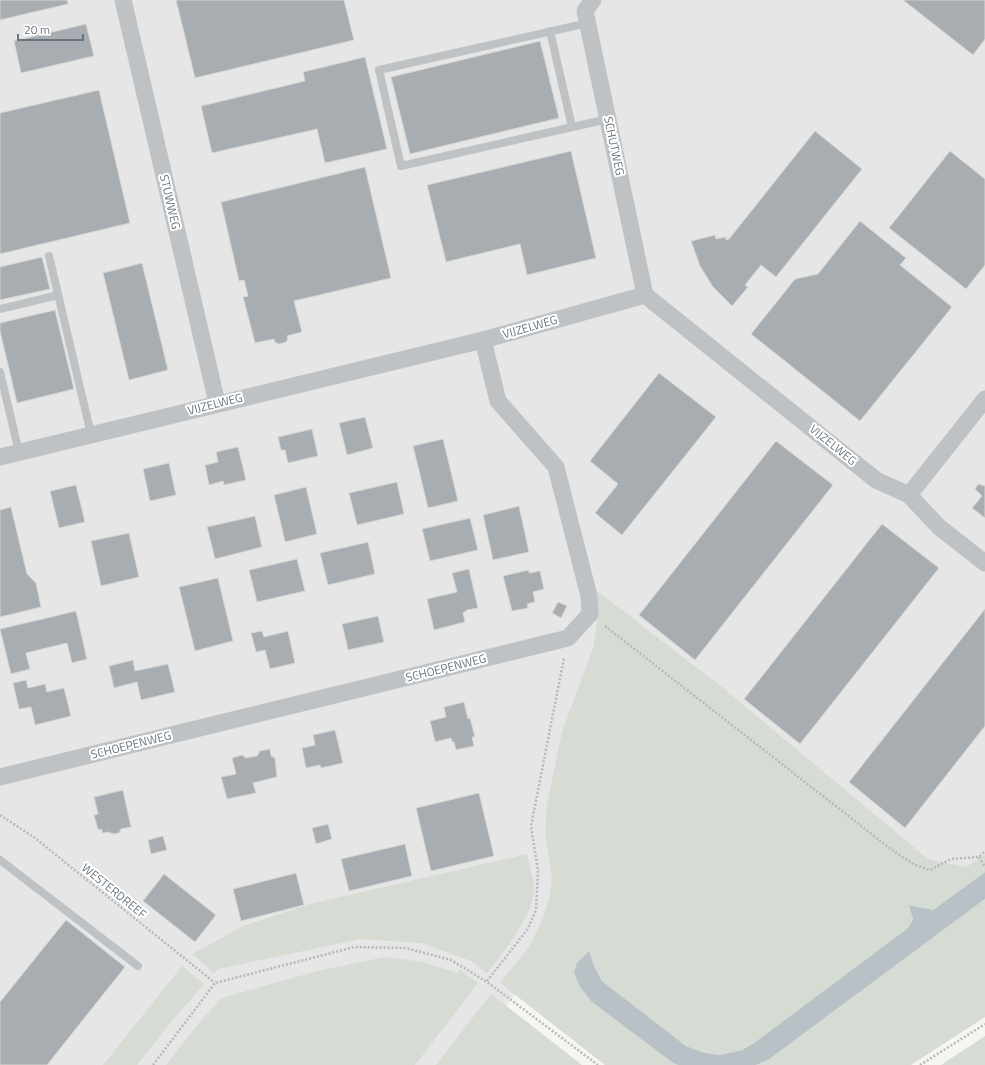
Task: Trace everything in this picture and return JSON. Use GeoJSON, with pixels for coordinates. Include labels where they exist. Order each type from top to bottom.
{"type":"FeatureCollection","features":[{"type":"Feature","properties":{"kind":"street","name":"STUWWEG"},"geometry":{"type":"LineString","coordinates":[[123,0],[217,403]]}},
{"type":"Feature","properties":{"kind":"street","name":"SCHUTWEG"},"geometry":{"type":"LineString","coordinates":[[593,0],[585,11],[645,295]]}},
{"type":"Feature","properties":{"kind":"street","name":"VIJZELWEG"},"geometry":{"type":"LineString","coordinates":[[0,457],[217,403],[483,340],[645,295],[876,480],[910,495],[939,527],[985,563]]}},
{"type":"Feature","properties":{"kind":"street"},"geometry":{"type":"LineString","coordinates":[[483,340],[498,401],[556,466],[589,596],[590,614],[568,638]]}},
{"type":"Feature","properties":{"kind":"street"},"geometry":{"type":"LineString","coordinates":[[910,495],[985,400]]}},
{"type":"Feature","properties":{"kind":"street","name":"SCHOEPENWEG"},"geometry":{"type":"LineString","coordinates":[[0,777],[568,638]]}},
{"type":"Feature","properties":{"kind":"lane"},"geometry":{"type":"LineString","coordinates":[[588,23],[380,70],[381,78],[401,166],[608,119]]}},
{"type":"Feature","properties":{"kind":"lane"},"geometry":{"type":"LineString","coordinates":[[550,31],[572,128]]}},
{"type":"Feature","properties":{"kind":"lane"},"geometry":{"type":"LineString","coordinates":[[49,256],[91,434]]}},
{"type":"Feature","properties":{"kind":"lane"},"geometry":{"type":"LineString","coordinates":[[0,309],[58,295]]}},
{"type":"Feature","properties":{"kind":"lane"},"geometry":{"type":"LineString","coordinates":[[0,372],[19,452]]}},
{"type":"Feature","properties":{"kind":"lane"},"geometry":{"type":"LineString","coordinates":[[0,860],[138,966]]}},
{"type":"Feature","properties":{"kind":"path"},"geometry":{"type":"LineString","coordinates":[[590,614],[892,850],[915,865],[930,870],[951,859],[979,857],[985,851]]}},
{"type":"Feature","properties":{"kind":"path"},"geometry":{"type":"LineString","coordinates":[[487,982],[527,930],[536,910],[538,871],[531,826],[568,638]]}},
{"type":"Feature","properties":{"kind":"path","name":"WESTERDREEF"},"geometry":{"type":"LineString","coordinates":[[0,815],[35,838],[215,983]]}},
{"type":"Feature","properties":{"kind":"path"},"geometry":{"type":"LineString","coordinates":[[979,857],[985,867]]}},
{"type":"Feature","properties":{"kind":"path"},"geometry":{"type":"LineString","coordinates":[[154,1065],[215,983],[355,947],[406,948],[451,960],[487,982],[598,1065]]}},
{"type":"Feature","properties":{"kind":"path"},"geometry":{"type":"LineString","coordinates":[[920,1065],[985,1024]]}},
{"type":"Feature","properties":{"kind":"shaded area"},"geometry":{"type":"Polygon","coordinates":[[[0,0],[985,0],[985,861],[958,882],[566,923],[464,1065],[0,1065],[0,0]]]}},
{"type":"Feature","properties":{"kind":"shaded area"},"geometry":{"type":"Polygon","coordinates":[[[597,591],[722,687],[928,859],[966,867],[985,855],[985,872],[933,910],[910,905],[913,919],[908,928],[754,1043],[742,1050],[720,1055],[705,1053],[686,1046],[602,981],[595,968],[589,951],[592,1002],[678,1065],[605,1065],[500,983],[531,944],[549,900],[552,878],[545,832],[547,805],[562,732],[594,645],[598,613],[597,591]]]}},
{"type":"Feature","properties":{"kind":"shaded area"},"geometry":{"type":"Polygon","coordinates":[[[527,854],[533,879],[533,898],[524,921],[517,933],[487,973],[471,961],[422,943],[360,939],[218,969],[214,973],[192,954],[243,926],[310,904],[527,854]]]}},
{"type":"Feature","properties":{"kind":"shaded area"},"geometry":{"type":"Polygon","coordinates":[[[985,872],[985,899],[768,1060],[756,1065],[678,1065],[672,1062],[592,1002],[580,987],[574,973],[577,963],[589,951],[595,968],[602,981],[686,1046],[705,1053],[720,1055],[742,1050],[754,1043],[908,928],[913,919],[909,905],[933,910],[985,872]]]}},
{"type":"Feature","properties":{"kind":"shaded area"},"geometry":{"type":"Polygon","coordinates":[[[985,899],[985,1017],[911,1065],[756,1065],[768,1060],[985,899]]]}},
{"type":"Feature","properties":{"kind":"shaded area"},"geometry":{"type":"Polygon","coordinates":[[[385,957],[423,962],[457,973],[459,969],[478,983],[415,1065],[166,1065],[202,1019],[222,998],[317,971],[385,957]]]}},
{"type":"Feature","properties":{"kind":"shaded area"},"geometry":{"type":"Polygon","coordinates":[[[182,966],[204,984],[137,1065],[103,1065],[182,966]]]}},
{"type":"Feature","properties":{"kind":"shaded area"},"geometry":{"type":"Polygon","coordinates":[[[491,994],[582,1065],[436,1065],[491,994]]]}},
{"type":"Feature","properties":{"kind":"shaded area"},"geometry":{"type":"Polygon","coordinates":[[[985,1036],[985,1065],[941,1065],[985,1036]]]}},
{"type":"Feature","properties":{"kind":"building"},"geometry":{"type":"Polygon","coordinates":[[[0,0],[67,0],[68,4],[0,20],[0,0]]]}},
{"type":"Feature","properties":{"kind":"building"},"geometry":{"type":"Polygon","coordinates":[[[176,0],[344,0],[354,40],[195,78],[176,0]]]}},
{"type":"Feature","properties":{"kind":"building"},"geometry":{"type":"Polygon","coordinates":[[[903,0],[985,0],[985,39],[973,55],[903,0]]]}},
{"type":"Feature","properties":{"kind":"building"},"geometry":{"type":"Polygon","coordinates":[[[86,24],[94,56],[21,73],[14,41],[86,24]]]}},
{"type":"Feature","properties":{"kind":"building"},"geometry":{"type":"Polygon","coordinates":[[[540,41],[559,118],[410,154],[391,77],[540,41]]]}},
{"type":"Feature","properties":{"kind":"building"},"geometry":{"type":"Polygon","coordinates":[[[365,57],[387,149],[325,163],[317,129],[212,153],[201,106],[305,81],[303,72],[365,57]]]}},
{"type":"Feature","properties":{"kind":"building"},"geometry":{"type":"Polygon","coordinates":[[[99,90],[130,223],[0,254],[0,113],[99,90]]]}},
{"type":"Feature","properties":{"kind":"building"},"geometry":{"type":"Polygon","coordinates":[[[815,131],[862,169],[776,277],[761,265],[745,285],[748,287],[732,306],[713,287],[700,266],[691,241],[715,235],[716,239],[726,237],[726,240],[729,239],[815,131]]]}},
{"type":"Feature","properties":{"kind":"building"},"geometry":{"type":"Polygon","coordinates":[[[571,151],[596,258],[527,275],[520,244],[446,262],[427,185],[571,151]]]}},
{"type":"Feature","properties":{"kind":"building"},"geometry":{"type":"Polygon","coordinates":[[[950,151],[985,179],[985,265],[966,289],[889,228],[950,151]]]}},
{"type":"Feature","properties":{"kind":"building"},"geometry":{"type":"Polygon","coordinates":[[[365,167],[391,278],[294,301],[302,332],[287,336],[288,339],[286,342],[279,344],[275,342],[274,339],[255,343],[243,297],[248,296],[244,280],[239,281],[221,202],[365,167]]]}},
{"type":"Feature","properties":{"kind":"building"},"geometry":{"type":"Polygon","coordinates":[[[860,221],[906,258],[900,265],[952,307],[860,421],[751,334],[795,279],[818,274],[860,221]]]}},
{"type":"Feature","properties":{"kind":"building"},"geometry":{"type":"Polygon","coordinates":[[[42,257],[50,289],[0,300],[0,267],[42,257]]]}},
{"type":"Feature","properties":{"kind":"building"},"geometry":{"type":"Polygon","coordinates":[[[142,263],[168,370],[129,380],[103,273],[142,263]]]}},
{"type":"Feature","properties":{"kind":"building"},"geometry":{"type":"Polygon","coordinates":[[[55,310],[74,389],[17,403],[0,331],[0,323],[55,310]]]}},
{"type":"Feature","properties":{"kind":"building"},"geometry":{"type":"Polygon","coordinates":[[[659,373],[716,417],[622,535],[595,513],[618,484],[590,461],[659,373]]]}},
{"type":"Feature","properties":{"kind":"building"},"geometry":{"type":"Polygon","coordinates":[[[365,417],[373,448],[347,455],[339,423],[365,417]]]}},
{"type":"Feature","properties":{"kind":"building"},"geometry":{"type":"Polygon","coordinates":[[[312,429],[318,456],[288,463],[285,450],[281,450],[278,437],[312,429]]]}},
{"type":"Feature","properties":{"kind":"building"},"geometry":{"type":"Polygon","coordinates":[[[443,439],[458,501],[428,508],[413,446],[443,439]]]}},
{"type":"Feature","properties":{"kind":"building"},"geometry":{"type":"Polygon","coordinates":[[[776,441],[833,485],[695,660],[639,615],[776,441]]]}},
{"type":"Feature","properties":{"kind":"building"},"geometry":{"type":"Polygon","coordinates":[[[238,447],[246,480],[224,485],[223,481],[209,485],[205,465],[218,462],[216,452],[238,447]]]}},
{"type":"Feature","properties":{"kind":"building"},"geometry":{"type":"Polygon","coordinates":[[[169,463],[176,495],[150,501],[143,469],[169,463]]]}},
{"type":"Feature","properties":{"kind":"building"},"geometry":{"type":"Polygon","coordinates":[[[397,482],[404,514],[357,525],[349,493],[397,482]]]}},
{"type":"Feature","properties":{"kind":"building"},"geometry":{"type":"Polygon","coordinates":[[[978,484],[985,486],[985,518],[972,508],[982,496],[975,489],[978,484]]]}},
{"type":"Feature","properties":{"kind":"building"},"geometry":{"type":"Polygon","coordinates":[[[76,485],[85,522],[59,528],[50,491],[76,485]]]}},
{"type":"Feature","properties":{"kind":"building"},"geometry":{"type":"Polygon","coordinates":[[[306,487],[317,534],[285,542],[274,495],[306,487]]]}},
{"type":"Feature","properties":{"kind":"building"},"geometry":{"type":"Polygon","coordinates":[[[519,506],[529,552],[493,560],[483,515],[519,506]]]}},
{"type":"Feature","properties":{"kind":"building"},"geometry":{"type":"Polygon","coordinates":[[[11,507],[27,574],[36,583],[41,607],[0,617],[0,510],[11,507]]]}},
{"type":"Feature","properties":{"kind":"building"},"geometry":{"type":"Polygon","coordinates":[[[255,516],[262,547],[215,559],[207,527],[255,516]]]}},
{"type":"Feature","properties":{"kind":"building"},"geometry":{"type":"Polygon","coordinates":[[[470,518],[478,550],[430,561],[422,529],[470,518]]]}},
{"type":"Feature","properties":{"kind":"building"},"geometry":{"type":"Polygon","coordinates":[[[882,524],[939,568],[800,744],[744,699],[882,524]]]}},
{"type":"Feature","properties":{"kind":"building"},"geometry":{"type":"Polygon","coordinates":[[[129,533],[139,577],[101,586],[91,541],[129,533]]]}},
{"type":"Feature","properties":{"kind":"building"},"geometry":{"type":"Polygon","coordinates":[[[368,542],[375,574],[328,585],[320,553],[368,542]]]}},
{"type":"Feature","properties":{"kind":"building"},"geometry":{"type":"Polygon","coordinates":[[[297,559],[305,591],[257,602],[249,570],[297,559]]]}},
{"type":"Feature","properties":{"kind":"building"},"geometry":{"type":"Polygon","coordinates":[[[469,569],[478,608],[467,610],[463,613],[465,622],[434,630],[427,599],[457,592],[452,573],[469,569]]]}},
{"type":"Feature","properties":{"kind":"building"},"geometry":{"type":"Polygon","coordinates":[[[529,570],[529,573],[540,571],[544,589],[533,592],[535,602],[527,604],[528,608],[512,611],[503,576],[529,570]]]}},
{"type":"Feature","properties":{"kind":"building"},"geometry":{"type":"Polygon","coordinates":[[[218,578],[233,641],[195,651],[179,587],[218,578]]]}},
{"type":"Feature","properties":{"kind":"building"},"geometry":{"type":"Polygon","coordinates":[[[558,602],[567,606],[561,618],[552,613],[558,602]]]}},
{"type":"Feature","properties":{"kind":"building"},"geometry":{"type":"Polygon","coordinates":[[[985,609],[985,726],[905,828],[849,782],[985,609]]]}},
{"type":"Feature","properties":{"kind":"building"},"geometry":{"type":"Polygon","coordinates":[[[76,611],[87,659],[72,663],[67,643],[26,653],[30,669],[11,674],[0,629],[76,611]]]}},
{"type":"Feature","properties":{"kind":"building"},"geometry":{"type":"Polygon","coordinates":[[[378,616],[384,642],[348,650],[342,624],[378,616]]]}},
{"type":"Feature","properties":{"kind":"building"},"geometry":{"type":"Polygon","coordinates":[[[262,631],[264,637],[288,631],[295,663],[270,669],[265,650],[256,652],[251,633],[262,631]]]}},
{"type":"Feature","properties":{"kind":"building"},"geometry":{"type":"Polygon","coordinates":[[[133,660],[135,671],[168,664],[175,692],[141,700],[137,682],[114,688],[109,666],[133,660]]]}},
{"type":"Feature","properties":{"kind":"building"},"geometry":{"type":"Polygon","coordinates":[[[26,680],[28,688],[45,684],[47,692],[64,688],[71,716],[35,725],[31,707],[19,709],[13,683],[26,680]]]}},
{"type":"Feature","properties":{"kind":"building"},"geometry":{"type":"Polygon","coordinates":[[[464,702],[468,719],[470,718],[475,737],[472,737],[474,746],[456,750],[454,742],[452,742],[451,738],[435,742],[430,721],[446,717],[444,707],[464,702]]]}},
{"type":"Feature","properties":{"kind":"building"},"geometry":{"type":"Polygon","coordinates":[[[335,730],[343,763],[321,768],[320,765],[306,768],[302,748],[315,745],[313,735],[335,730]]]}},
{"type":"Feature","properties":{"kind":"building"},"geometry":{"type":"Polygon","coordinates":[[[270,749],[271,756],[275,758],[277,777],[253,783],[256,793],[227,799],[221,777],[236,774],[232,758],[242,755],[246,758],[257,756],[260,751],[270,749]]]}},
{"type":"Feature","properties":{"kind":"building"},"geometry":{"type":"Polygon","coordinates":[[[123,790],[131,827],[121,829],[119,833],[102,833],[102,829],[98,830],[94,815],[98,814],[94,797],[123,790]]]}},
{"type":"Feature","properties":{"kind":"building"},"geometry":{"type":"Polygon","coordinates":[[[479,793],[494,856],[431,871],[416,808],[479,793]]]}},
{"type":"Feature","properties":{"kind":"building"},"geometry":{"type":"Polygon","coordinates":[[[328,824],[332,839],[316,844],[312,828],[328,824]]]}},
{"type":"Feature","properties":{"kind":"building"},"geometry":{"type":"Polygon","coordinates":[[[163,836],[167,850],[151,854],[148,840],[163,836]]]}},
{"type":"Feature","properties":{"kind":"building"},"geometry":{"type":"Polygon","coordinates":[[[405,844],[412,876],[349,891],[341,859],[405,844]]]}},
{"type":"Feature","properties":{"kind":"building"},"geometry":{"type":"Polygon","coordinates":[[[296,873],[304,905],[241,921],[233,889],[296,873]]]}},
{"type":"Feature","properties":{"kind":"building"},"geometry":{"type":"Polygon","coordinates":[[[164,874],[216,915],[195,942],[143,901],[164,874]]]}},
{"type":"Feature","properties":{"kind":"building"},"geometry":{"type":"Polygon","coordinates":[[[66,920],[125,967],[47,1065],[0,1065],[0,1002],[66,920]]]}}]}
